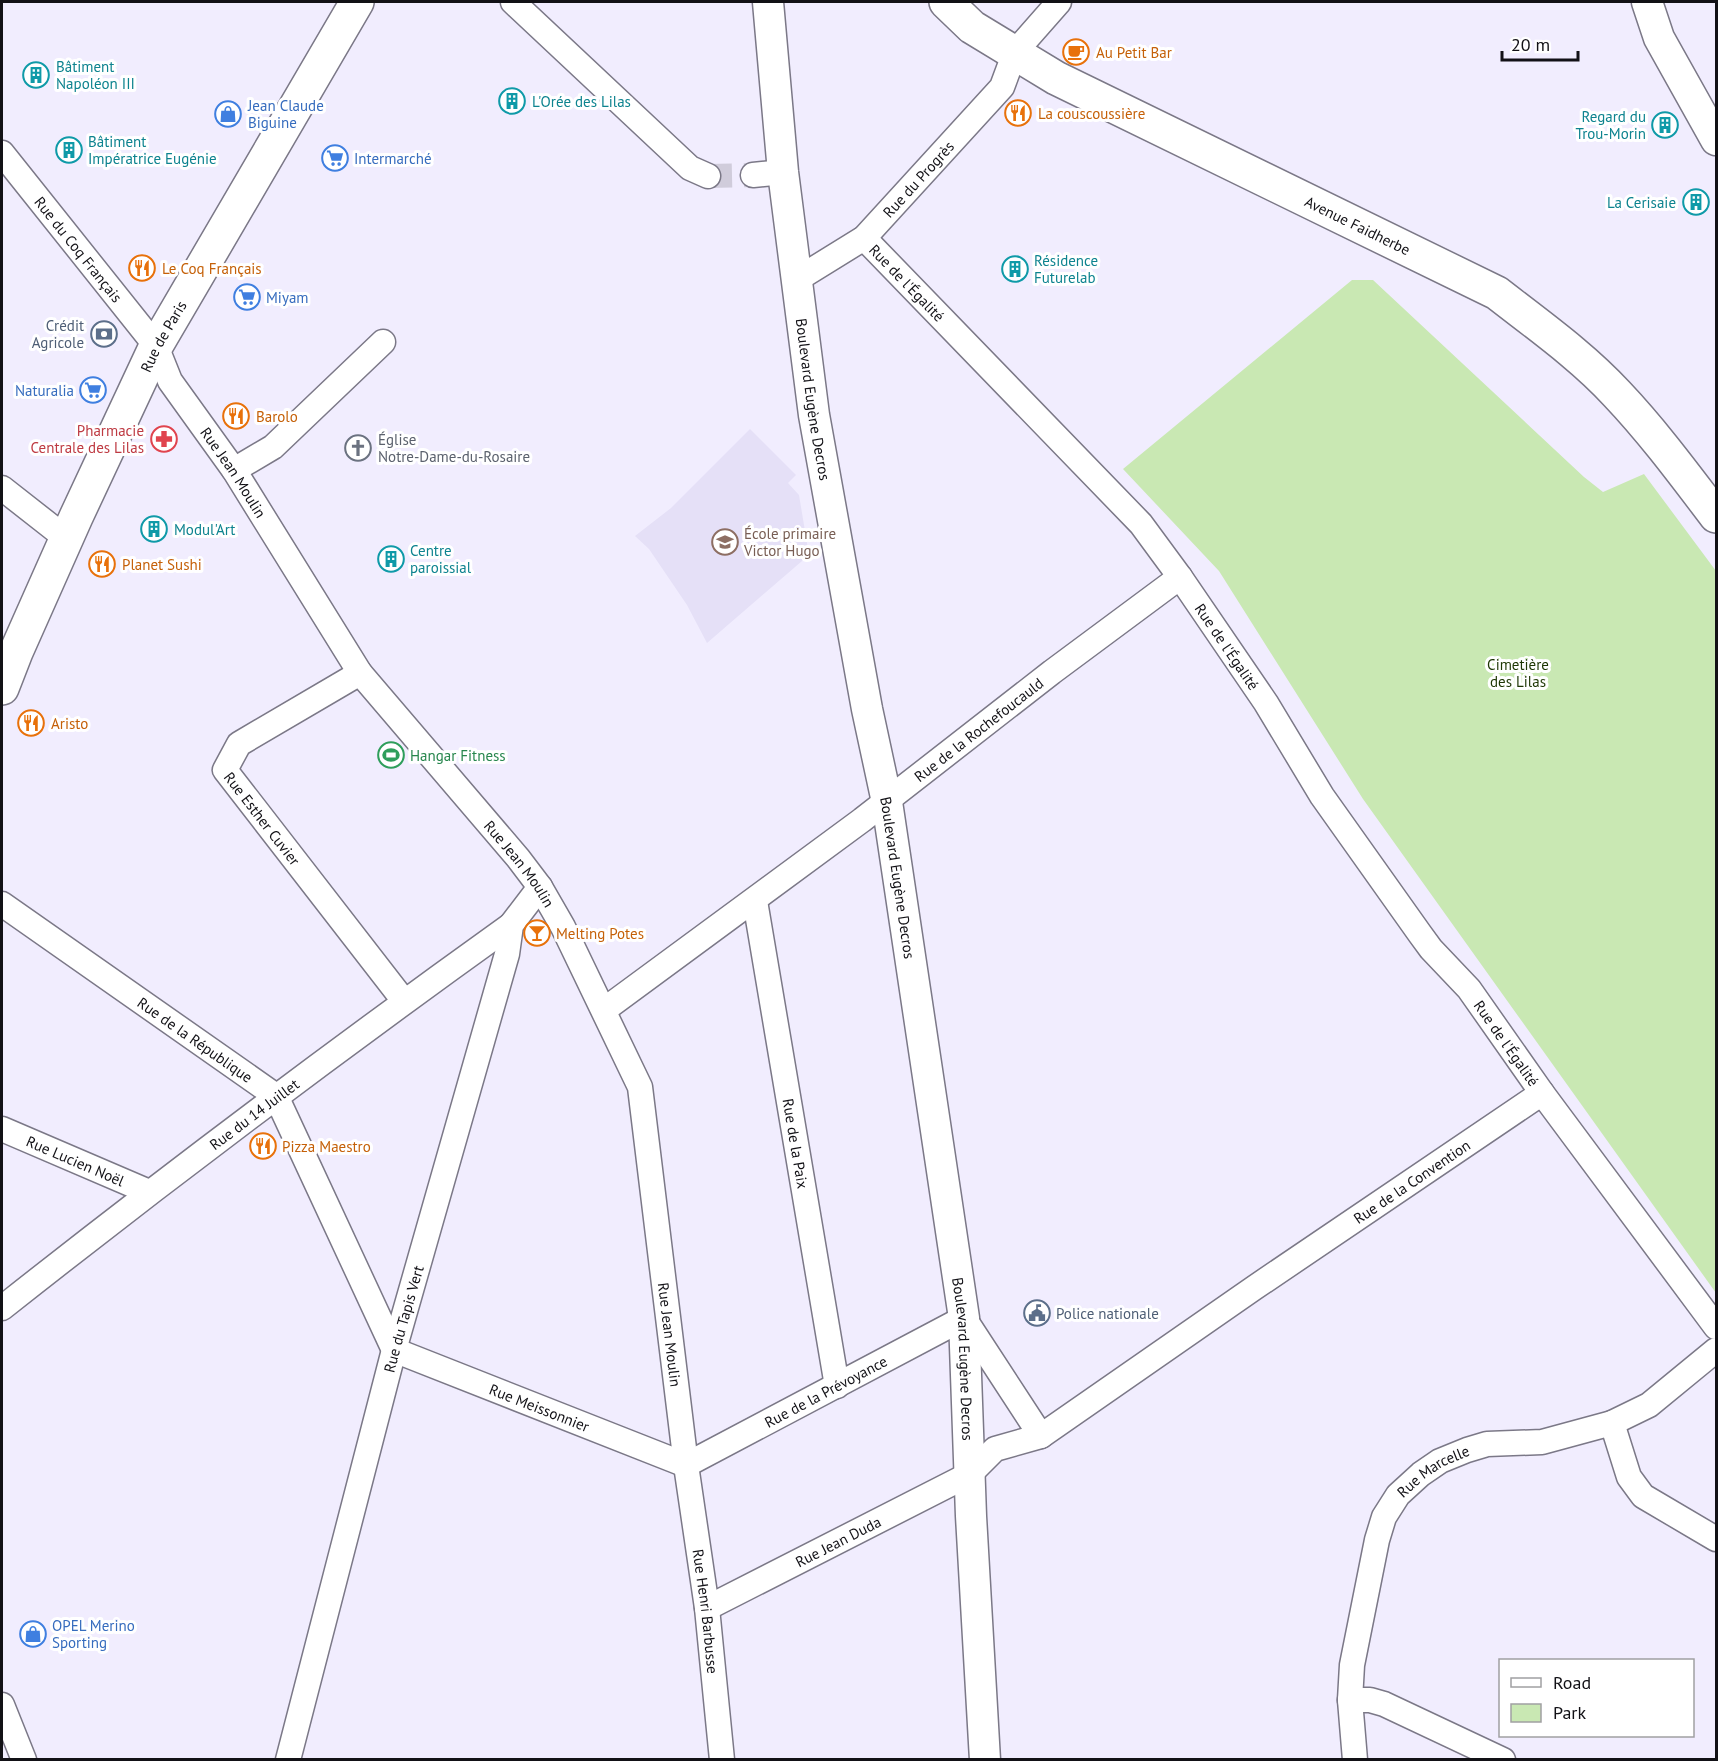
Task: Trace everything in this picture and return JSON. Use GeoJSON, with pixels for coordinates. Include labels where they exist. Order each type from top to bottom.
{"type":"FeatureCollection","features":[{"type":"Feature","properties":{"kind":"main road","name":"Rue de Paris"},"geometry":{"type":"LineString","coordinates":[[2,688],[9,646],[67,538],[156,346],[357,2]]}},
{"type":"Feature","properties":{"kind":"main road","name":"Avenue Faidherbe"},"geometry":{"type":"LineString","coordinates":[[946,2],[972,27],[1047,74],[1497,293],[1559,341],[1616,393],[1667,452],[1716,516]]}},
{"type":"Feature","properties":{"kind":"street"},"geometry":{"type":"LineString","coordinates":[[513,2],[690,168],[708,176]]}},
{"type":"Feature","properties":{"kind":"street","name":"Boulevard Eugène Decros"},"geometry":{"type":"LineString","coordinates":[[768,2],[783,172],[814,415],[867,710],[887,801],[963,1318],[985,1760]]}},
{"type":"Feature","properties":{"kind":"street"},"geometry":{"type":"LineString","coordinates":[[1015,52],[1059,2]]}},
{"type":"Feature","properties":{"kind":"street"},"geometry":{"type":"LineString","coordinates":[[1647,2],[1659,38],[1716,140]]}},
{"type":"Feature","properties":{"kind":"street","name":"Rue du Progrès"},"geometry":{"type":"LineString","coordinates":[[796,280],[864,238],[1002,87],[1015,52]]}},
{"type":"Feature","properties":{"kind":"street","name":"Rue du Coq Français"},"geometry":{"type":"LineString","coordinates":[[2,153],[156,346]]}},
{"type":"Feature","properties":{"kind":"street"},"geometry":{"type":"LineString","coordinates":[[753,175],[783,172]]}},
{"type":"Feature","properties":{"kind":"street","name":"Rue de l'Égalité"},"geometry":{"type":"LineString","coordinates":[[864,238],[1141,524],[1266,703],[1336,815],[1431,949],[1469,989],[1542,1093]]}},
{"type":"Feature","properties":{"kind":"street"},"geometry":{"type":"LineString","coordinates":[[234,470],[273,447],[383,342]]}},
{"type":"Feature","properties":{"kind":"street","name":"Rue Jean Moulin"},"geometry":{"type":"LineString","coordinates":[[156,346],[170,381],[234,470],[360,674],[518,858],[540,887],[563,927],[604,1010],[640,1087],[686,1465]]}},
{"type":"Feature","properties":{"kind":"street"},"geometry":{"type":"LineString","coordinates":[[2,488],[67,538]]}},
{"type":"Feature","properties":{"kind":"street","name":"Rue de la Rochefoucauld"},"geometry":{"type":"LineString","coordinates":[[604,1010],[755,901],[1052,672],[1180,577]]}},
{"type":"Feature","properties":{"kind":"street","name":"Rue Esther Cuvier"},"geometry":{"type":"LineString","coordinates":[[360,674],[239,744],[225,770],[404,1000]]}},
{"type":"Feature","properties":{"kind":"street","name":"Rue du Tapis Vert"},"geometry":{"type":"LineString","coordinates":[[288,1760],[394,1350],[504,965],[511,925],[540,887]]}},
{"type":"Feature","properties":{"kind":"street","name":"Rue de la Paix"},"geometry":{"type":"LineString","coordinates":[[755,901],[837,1386]]}},
{"type":"Feature","properties":{"kind":"street","name":"Rue de la République"},"geometry":{"type":"LineString","coordinates":[[2,904],[276,1096]]}},
{"type":"Feature","properties":{"kind":"street","name":"Rue du 14 Juillet"},"geometry":{"type":"LineString","coordinates":[[2,1308],[276,1096],[404,1000],[511,925]]}},
{"type":"Feature","properties":{"kind":"street"},"geometry":{"type":"LineString","coordinates":[[1542,1093],[1716,1327]]}},
{"type":"Feature","properties":{"kind":"street","name":"Rue de la Convention"},"geometry":{"type":"LineString","coordinates":[[970,1474],[995,1449],[1041,1436],[1263,1281],[1542,1093]]}},
{"type":"Feature","properties":{"kind":"street"},"geometry":{"type":"LineString","coordinates":[[276,1096],[394,1350]]}},
{"type":"Feature","properties":{"kind":"street","name":"Rue Lucien Noël"},"geometry":{"type":"LineString","coordinates":[[2,1129],[149,1192]]}},
{"type":"Feature","properties":{"kind":"street"},"geometry":{"type":"LineString","coordinates":[[963,1318],[1041,1436]]}},
{"type":"Feature","properties":{"kind":"street","name":"Rue de la Prévoyance"},"geometry":{"type":"LineString","coordinates":[[686,1465],[963,1318]]}},
{"type":"Feature","properties":{"kind":"street","name":"Rue Meissonnier"},"geometry":{"type":"LineString","coordinates":[[394,1350],[686,1465]]}},
{"type":"Feature","properties":{"kind":"street","name":"Rue Marcelle"},"geometry":{"type":"LineString","coordinates":[[1355,1760],[1350,1700],[1352,1665],[1377,1540],[1384,1517],[1398,1496],[1421,1474],[1440,1461],[1467,1449],[1487,1444],[1542,1442],[1612,1423],[1649,1404],[1716,1350]]}},
{"type":"Feature","properties":{"kind":"street"},"geometry":{"type":"LineString","coordinates":[[1612,1423],[1629,1477],[1643,1496],[1716,1539]]}},
{"type":"Feature","properties":{"kind":"street","name":"Rue Henri Barbusse"},"geometry":{"type":"LineString","coordinates":[[686,1465],[707,1608],[722,1760]]}},
{"type":"Feature","properties":{"kind":"street","name":"Rue Jean Duda"},"geometry":{"type":"LineString","coordinates":[[707,1608],[970,1474]]}},
{"type":"Feature","properties":{"kind":"street"},"geometry":{"type":"LineString","coordinates":[[1350,1700],[1370,1700],[1384,1704],[1503,1760]]}},
{"type":"Feature","properties":{"kind":"street"},"geometry":{"type":"LineString","coordinates":[[2,1705],[24,1760]]}},
{"type":"Feature","properties":{"kind":"shaded area","name":"École primaire Victor Hugo"},"geometry":{"type":"Polygon","coordinates":[[[750,429],[796,475],[788,483],[799,495],[809,555],[707,643],[687,605],[649,549],[635,536],[671,508],[750,429]]]}},
{"type":"Feature","properties":{"kind":"green space","name":"Cimetière des Lilas"},"geometry":{"type":"Polygon","coordinates":[[[1352,280],[1373,280],[1584,477],[1603,492],[1644,474],[1716,571],[1716,1293],[1363,799],[1219,571],[1123,469],[1352,280]]]}},
{"type":"Feature","properties":{"kind":"tunnel"},"geometry":{"type":"LineString","coordinates":[[708,176],[753,175]]}},
{"type":"Feature","properties":{"kind":"place","name":"Au Petit Bar"},"geometry":{"type":"Point","coordinates":[1076,52]}},
{"type":"Feature","properties":{"kind":"place","name":"Bâtiment Napoléon III"},"geometry":{"type":"Point","coordinates":[36,75]}},
{"type":"Feature","properties":{"kind":"place","name":"L'Orée des Lilas"},"geometry":{"type":"Point","coordinates":[512,101]}},
{"type":"Feature","properties":{"kind":"place","name":"La couscoussière"},"geometry":{"type":"Point","coordinates":[1018,113]}},
{"type":"Feature","properties":{"kind":"place","name":"Jean Claude Biguine"},"geometry":{"type":"Point","coordinates":[228,114]}},
{"type":"Feature","properties":{"kind":"place","name":"Regard du Trou-Morin"},"geometry":{"type":"Point","coordinates":[1665,125]}},
{"type":"Feature","properties":{"kind":"place","name":"Bâtiment Impératrice Eugénie"},"geometry":{"type":"Point","coordinates":[69,150]}},
{"type":"Feature","properties":{"kind":"place","name":"Intermarché"},"geometry":{"type":"Point","coordinates":[335,158]}},
{"type":"Feature","properties":{"kind":"place","name":"La Cerisaie"},"geometry":{"type":"Point","coordinates":[1696,202]}},
{"type":"Feature","properties":{"kind":"place","name":"Le Coq Français"},"geometry":{"type":"Point","coordinates":[142,268]}},
{"type":"Feature","properties":{"kind":"place","name":"Résidence Futurelab"},"geometry":{"type":"Point","coordinates":[1015,269]}},
{"type":"Feature","properties":{"kind":"place","name":"Miyam"},"geometry":{"type":"Point","coordinates":[247,297]}},
{"type":"Feature","properties":{"kind":"place","name":"Crédit Agricole"},"geometry":{"type":"Point","coordinates":[104,334]}},
{"type":"Feature","properties":{"kind":"place","name":"Naturalia"},"geometry":{"type":"Point","coordinates":[93,390]}},
{"type":"Feature","properties":{"kind":"place","name":"Barolo"},"geometry":{"type":"Point","coordinates":[236,416]}},
{"type":"Feature","properties":{"kind":"place","name":"Pharmacie Centrale des Lilas"},"geometry":{"type":"Point","coordinates":[164,439]}},
{"type":"Feature","properties":{"kind":"place","name":"Église Notre-Dame-du-Rosaire"},"geometry":{"type":"Point","coordinates":[358,448]}},
{"type":"Feature","properties":{"kind":"place","name":"Modul'Art"},"geometry":{"type":"Point","coordinates":[154,529]}},
{"type":"Feature","properties":{"kind":"place","name":"École primaire Victor Hugo"},"geometry":{"type":"Point","coordinates":[725,542]}},
{"type":"Feature","properties":{"kind":"place","name":"Centre paroissial"},"geometry":{"type":"Point","coordinates":[391,559]}},
{"type":"Feature","properties":{"kind":"place","name":"Planet Sushi"},"geometry":{"type":"Point","coordinates":[102,564]}},
{"type":"Feature","properties":{"kind":"place","name":"Aristo"},"geometry":{"type":"Point","coordinates":[31,723]}},
{"type":"Feature","properties":{"kind":"place","name":"Hangar Fitness"},"geometry":{"type":"Point","coordinates":[391,755]}},
{"type":"Feature","properties":{"kind":"place","name":"Melting Potes"},"geometry":{"type":"Point","coordinates":[537,933]}},
{"type":"Feature","properties":{"kind":"place","name":"Pizza Maestro"},"geometry":{"type":"Point","coordinates":[263,1146]}},
{"type":"Feature","properties":{"kind":"place","name":"Police nationale"},"geometry":{"type":"Point","coordinates":[1037,1313]}},
{"type":"Feature","properties":{"kind":"place","name":"OPEL Merino Sporting"},"geometry":{"type":"Point","coordinates":[33,1634]}}]}
